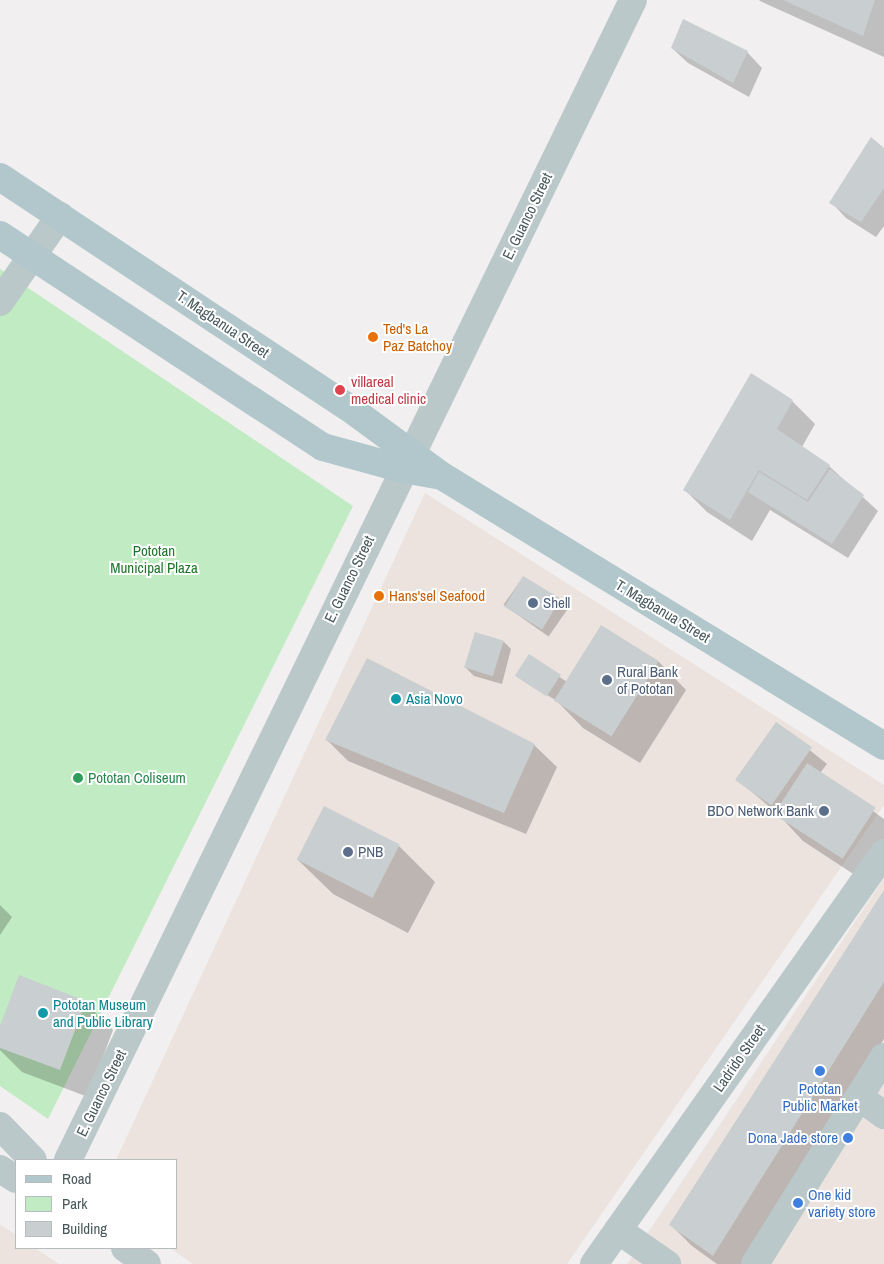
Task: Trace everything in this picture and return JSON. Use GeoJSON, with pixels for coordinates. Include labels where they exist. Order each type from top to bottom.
{"type":"FeatureCollection","features":[{"type":"Feature","properties":{"kind":"main road","name":"T. Magbanua Street"},"geometry":{"type":"LineString","coordinates":[[0,176],[348,407],[407,461]]}},
{"type":"Feature","properties":{"kind":"main road","name":"T. Magbanua Street"},"geometry":{"type":"LineString","coordinates":[[0,235],[323,447],[407,461],[442,476],[884,746]]}},
{"type":"Feature","properties":{"kind":"street","name":"E. Guanco Street"},"geometry":{"type":"LineString","coordinates":[[68,1159],[633,0]]}},
{"type":"Feature","properties":{"kind":"street"},"geometry":{"type":"LineString","coordinates":[[0,302],[60,216]]}},
{"type":"Feature","properties":{"kind":"street","name":"Ladrido Street"},"geometry":{"type":"LineString","coordinates":[[594,1264],[884,853]]}},
{"type":"Feature","properties":{"kind":"street"},"geometry":{"type":"LineString","coordinates":[[755,1264],[884,1057]]}},
{"type":"Feature","properties":{"kind":"street"},"geometry":{"type":"LineString","coordinates":[[859,1097],[884,1114]]}},
{"type":"Feature","properties":{"kind":"street"},"geometry":{"type":"LineString","coordinates":[[0,1126],[31,1159]]}},
{"type":"Feature","properties":{"kind":"street"},"geometry":{"type":"LineString","coordinates":[[0,1169],[15,1178]]}},
{"type":"Feature","properties":{"kind":"street"},"geometry":{"type":"LineString","coordinates":[[618,1230],[667,1264]]}},
{"type":"Feature","properties":{"kind":"street"},"geometry":{"type":"LineString","coordinates":[[126,1249],[147,1264]]}},
{"type":"Feature","properties":{"kind":"shaded area"},"geometry":{"type":"Polygon","coordinates":[[[425,493],[884,785],[884,805],[567,1264],[193,1264],[171,1249],[178,1249],[178,1159],[116,1159],[425,493]]]}},
{"type":"Feature","properties":{"kind":"shaded area","name":"Pototan Public Market"},"geometry":{"type":"Polygon","coordinates":[[[884,878],[884,1264],[627,1264],[884,878]]]}},
{"type":"Feature","properties":{"kind":"shaded area"},"geometry":{"type":"Polygon","coordinates":[[[0,1224],[15,1234],[15,1249],[36,1249],[59,1264],[0,1264],[0,1224]]]}},
{"type":"Feature","properties":{"kind":"green space","name":"Pototan Municipal Plaza"},"geometry":{"type":"Polygon","coordinates":[[[0,269],[353,506],[48,1119],[0,1086],[0,269]]]}},
{"type":"Feature","properties":{"kind":"building"},"geometry":{"type":"Polygon","coordinates":[[[783,0],[875,0],[863,36],[783,0]]]}},
{"type":"Feature","properties":{"kind":"building"},"geometry":{"type":"Polygon","coordinates":[[[683,19],[748,51],[733,83],[671,48],[683,19]]]}},
{"type":"Feature","properties":{"kind":"building"},"geometry":{"type":"Polygon","coordinates":[[[871,137],[884,148],[884,188],[861,222],[829,203],[871,137]]]}},
{"type":"Feature","properties":{"kind":"building"},"geometry":{"type":"Polygon","coordinates":[[[751,373],[793,400],[777,429],[830,465],[807,500],[759,470],[730,520],[683,490],[751,373]]]}},
{"type":"Feature","properties":{"kind":"building"},"geometry":{"type":"Polygon","coordinates":[[[830,469],[864,495],[832,544],[748,492],[759,472],[808,502],[830,469]]]}},
{"type":"Feature","properties":{"kind":"building","name":"Shell"},"geometry":{"type":"Polygon","coordinates":[[[523,576],[561,599],[542,630],[504,607],[523,576]]]}},
{"type":"Feature","properties":{"kind":"building","name":"Rural Bank of Pototan"},"geometry":{"type":"Polygon","coordinates":[[[601,625],[659,661],[612,737],[554,700],[601,625]]]}},
{"type":"Feature","properties":{"kind":"building"},"geometry":{"type":"Polygon","coordinates":[[[475,632],[504,641],[493,676],[464,667],[475,632]]]}},
{"type":"Feature","properties":{"kind":"building"},"geometry":{"type":"Polygon","coordinates":[[[529,654],[561,675],[547,697],[515,676],[529,654]]]}},
{"type":"Feature","properties":{"kind":"building","name":"Asia Novo"},"geometry":{"type":"Polygon","coordinates":[[[367,658],[535,744],[504,813],[325,740],[367,658]]]}},
{"type":"Feature","properties":{"kind":"building"},"geometry":{"type":"Polygon","coordinates":[[[776,722],[812,747],[771,805],[735,780],[776,722]]]}},
{"type":"Feature","properties":{"kind":"building","name":"BDO Network Bank"},"geometry":{"type":"Polygon","coordinates":[[[807,763],[876,808],[843,859],[774,814],[807,763]]]}},
{"type":"Feature","properties":{"kind":"building","name":"PNB"},"geometry":{"type":"Polygon","coordinates":[[[324,806],[400,845],[372,898],[297,859],[324,806]]]}},
{"type":"Feature","properties":{"kind":"building"},"geometry":{"type":"Polygon","coordinates":[[[884,890],[884,982],[713,1256],[669,1225],[884,890]]]}},
{"type":"Feature","properties":{"kind":"building","name":"Pototan Museum and Public Library"},"geometry":{"type":"Polygon","coordinates":[[[19,975],[86,1001],[60,1070],[0,1048],[0,1026],[19,975]]]}},
{"type":"Feature","properties":{"kind":"place","name":"Ted's La Paz Batchoy"},"geometry":{"type":"Point","coordinates":[373,337]}},
{"type":"Feature","properties":{"kind":"place","name":"villareal medical clinic"},"geometry":{"type":"Point","coordinates":[340,390]}},
{"type":"Feature","properties":{"kind":"place","name":"Hans'sel Seafood"},"geometry":{"type":"Point","coordinates":[379,596]}},
{"type":"Feature","properties":{"kind":"place","name":"Shell"},"geometry":{"type":"Point","coordinates":[533,603]}},
{"type":"Feature","properties":{"kind":"place","name":"Rural Bank of Pototan"},"geometry":{"type":"Point","coordinates":[607,680]}},
{"type":"Feature","properties":{"kind":"place","name":"Asia Novo"},"geometry":{"type":"Point","coordinates":[396,699]}},
{"type":"Feature","properties":{"kind":"place","name":"Pototan Coliseum"},"geometry":{"type":"Point","coordinates":[78,778]}},
{"type":"Feature","properties":{"kind":"place","name":"BDO Network Bank"},"geometry":{"type":"Point","coordinates":[824,811]}},
{"type":"Feature","properties":{"kind":"place","name":"PNB"},"geometry":{"type":"Point","coordinates":[348,852]}},
{"type":"Feature","properties":{"kind":"place","name":"Pototan Museum and Public Library"},"geometry":{"type":"Point","coordinates":[43,1013]}},
{"type":"Feature","properties":{"kind":"place","name":"Pototan Public Market"},"geometry":{"type":"Point","coordinates":[820,1071]}},
{"type":"Feature","properties":{"kind":"place","name":"Dona Jade store"},"geometry":{"type":"Point","coordinates":[848,1138]}},
{"type":"Feature","properties":{"kind":"place","name":"One kid variety store"},"geometry":{"type":"Point","coordinates":[798,1203]}}]}
